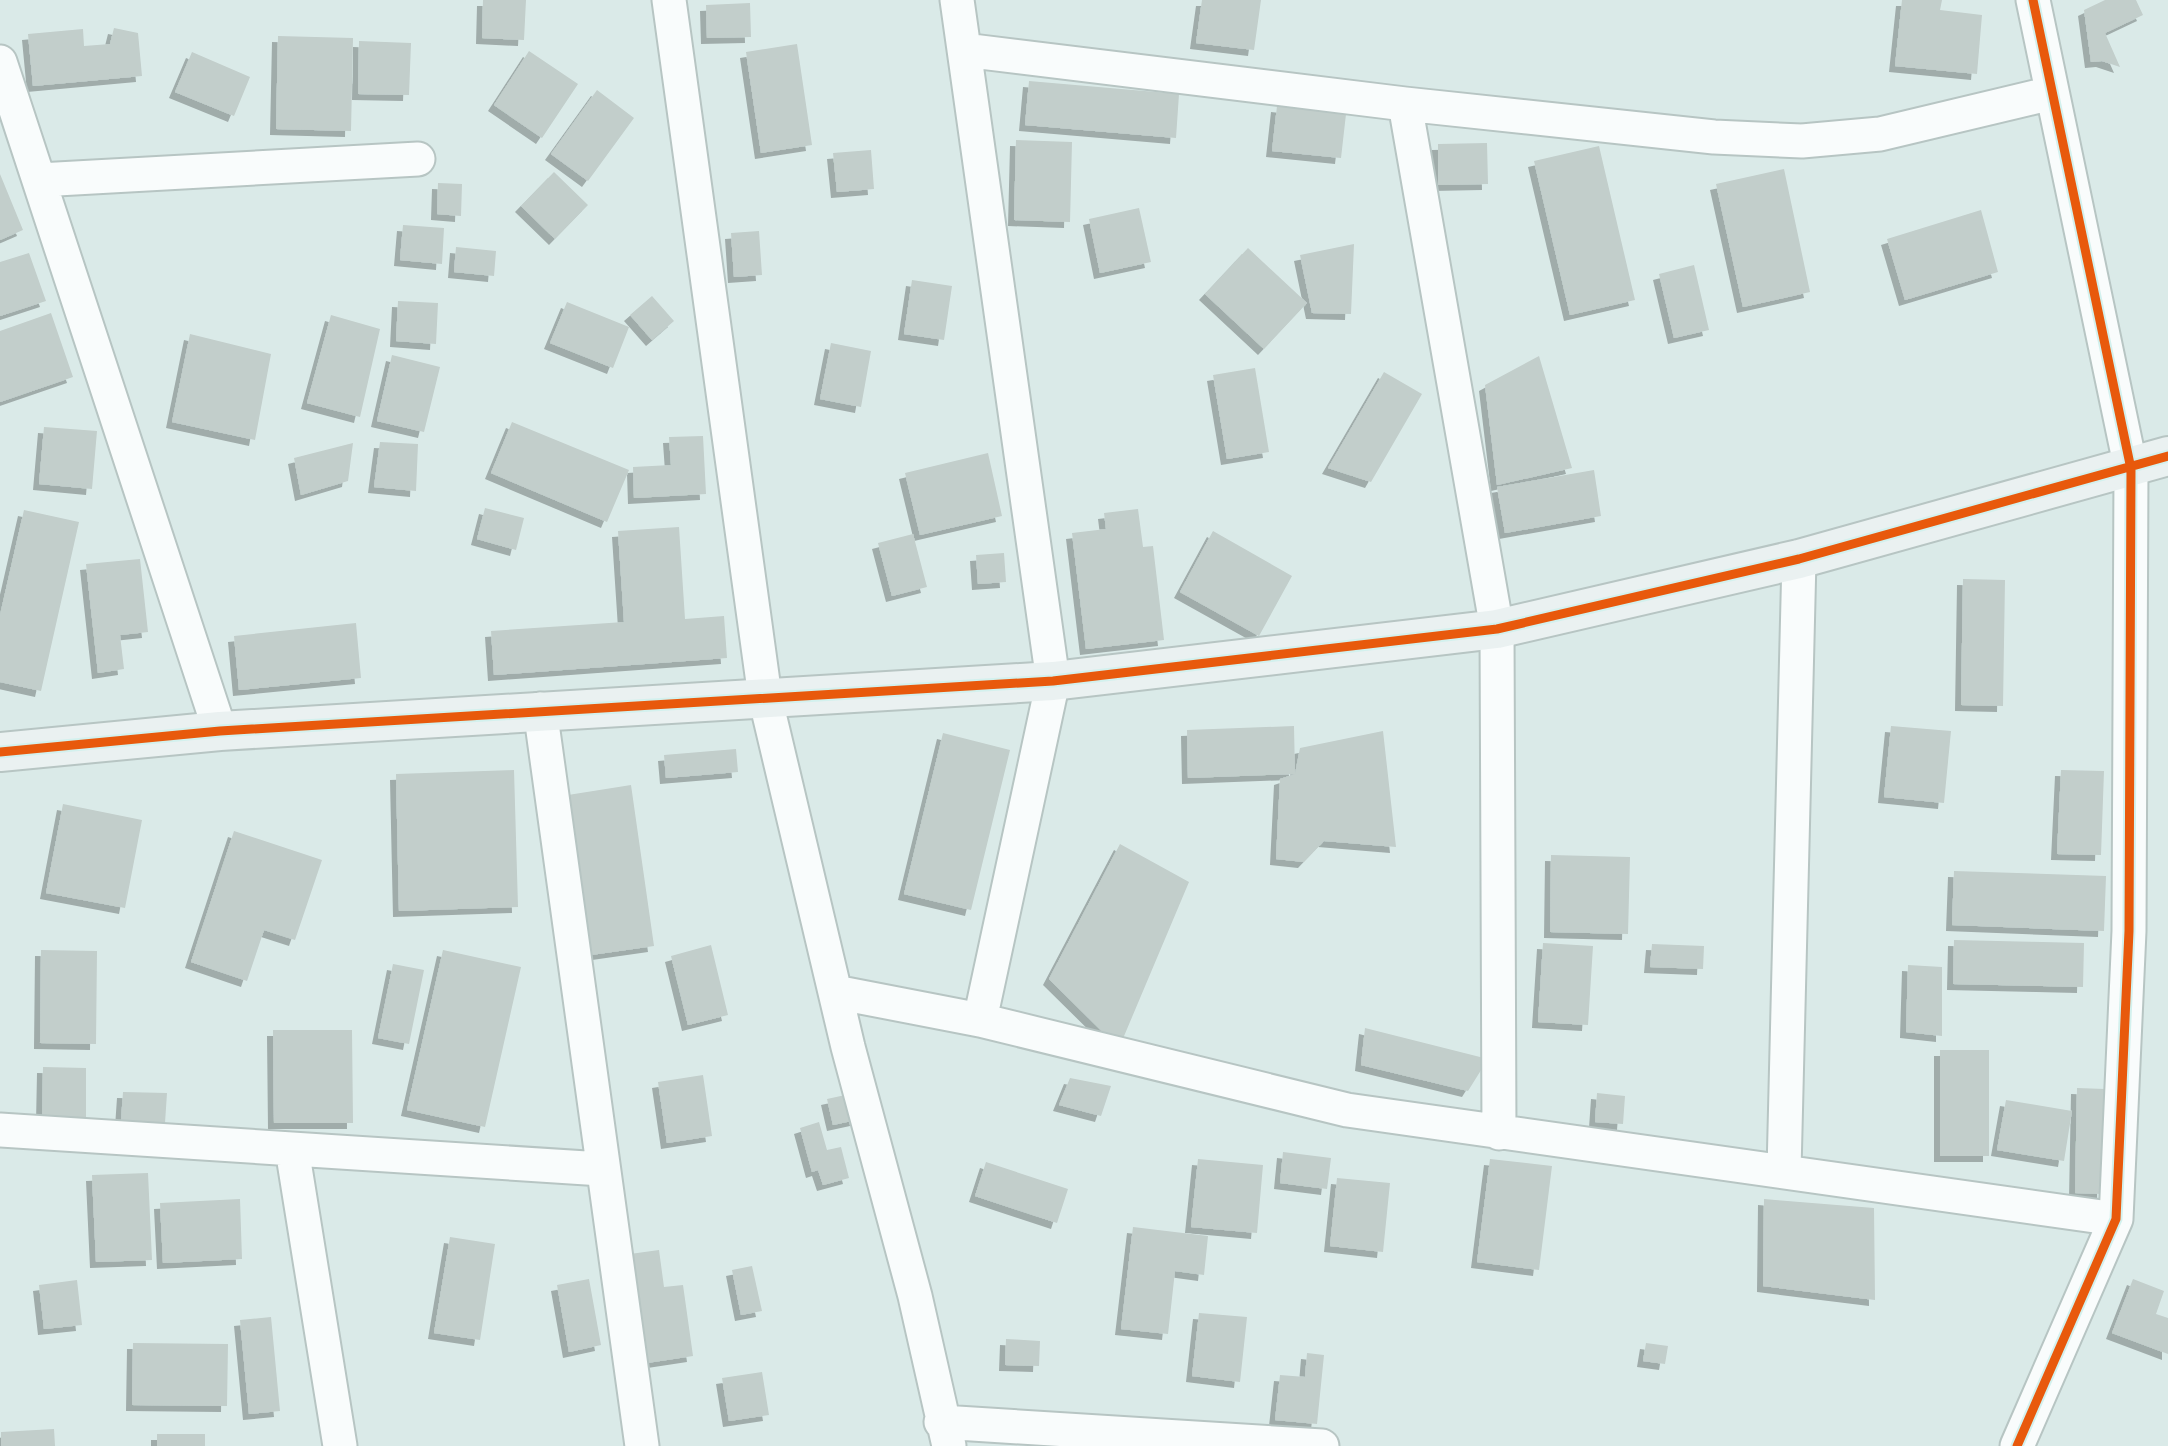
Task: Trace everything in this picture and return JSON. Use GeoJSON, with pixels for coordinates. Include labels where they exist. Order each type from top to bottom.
{"type":"FeatureCollection","features":[{"type":"Feature","properties":{"kind":"street"},"geometry":{"type":"LineString","coordinates":[[670,0],[765,696],[835,992],[915,1296],[945,1434],[1322,1446]]}},
{"type":"Feature","properties":{"kind":"street"},"geometry":{"type":"LineString","coordinates":[[957,0],[1054,681],[980,1020]]}},
{"type":"Feature","properties":{"kind":"street"},"geometry":{"type":"LineString","coordinates":[[2017,1446],[2116,1219],[2129,931],[2131,468],[2033,0]]}},
{"type":"Feature","properties":{"kind":"street"},"geometry":{"type":"LineString","coordinates":[[964,50],[1405,104],[1714,137],[1802,141],[1880,134],[2052,93]]}},
{"type":"Feature","properties":{"kind":"street"},"geometry":{"type":"LineString","coordinates":[[0,62],[220,731]]}},
{"type":"Feature","properties":{"kind":"street"},"geometry":{"type":"LineString","coordinates":[[1405,104],[1497,629],[1499,1133]]}},
{"type":"Feature","properties":{"kind":"street"},"geometry":{"type":"LineString","coordinates":[[39,180],[418,159]]}},
{"type":"Feature","properties":{"kind":"street"},"geometry":{"type":"LineString","coordinates":[[0,751],[220,731],[540,709],[1054,681],[1497,629],[1799,559],[2168,456]]}},
{"type":"Feature","properties":{"kind":"street"},"geometry":{"type":"LineString","coordinates":[[1784,1171],[1799,559]]}},
{"type":"Feature","properties":{"kind":"street"},"geometry":{"type":"LineString","coordinates":[[540,709],[642,1446]]}},
{"type":"Feature","properties":{"kind":"street"},"geometry":{"type":"LineString","coordinates":[[835,992],[980,1020],[1347,1110],[2116,1219]]}},
{"type":"Feature","properties":{"kind":"street"},"geometry":{"type":"LineString","coordinates":[[0,1130],[603,1169]]}},
{"type":"Feature","properties":{"kind":"street"},"geometry":{"type":"LineString","coordinates":[[292,1149],[340,1446]]}},
{"type":"Feature","properties":{"kind":"building"},"geometry":{"type":"Polygon","coordinates":[[[483,0],[526,0],[524,40],[482,38],[483,0]]]}},
{"type":"Feature","properties":{"kind":"building"},"geometry":{"type":"Polygon","coordinates":[[[1202,0],[1261,0],[1254,50],[1196,43],[1202,0]]]}},
{"type":"Feature","properties":{"kind":"building"},"geometry":{"type":"Polygon","coordinates":[[[1902,0],[1942,0],[1940,10],[1982,15],[1977,74],[1895,66],[1902,0]]]}},
{"type":"Feature","properties":{"kind":"building"},"geometry":{"type":"Polygon","coordinates":[[[2105,0],[2136,0],[2143,15],[2105,33],[2120,67],[2102,61],[2091,62],[2084,10],[2105,0]]]}},
{"type":"Feature","properties":{"kind":"building"},"geometry":{"type":"Polygon","coordinates":[[[750,3],[751,37],[707,38],[706,5],[750,3]]]}},
{"type":"Feature","properties":{"kind":"building"},"geometry":{"type":"Polygon","coordinates":[[[114,28],[138,33],[142,76],[33,86],[28,34],[83,29],[84,46],[110,44],[114,28]]]}},
{"type":"Feature","properties":{"kind":"building"},"geometry":{"type":"Polygon","coordinates":[[[278,36],[353,38],[351,131],[276,129],[278,36]]]}},
{"type":"Feature","properties":{"kind":"building"},"geometry":{"type":"Polygon","coordinates":[[[359,41],[411,43],[409,95],[358,94],[359,41]]]}},
{"type":"Feature","properties":{"kind":"building"},"geometry":{"type":"Polygon","coordinates":[[[797,44],[812,145],[761,153],[746,52],[797,44]]]}},
{"type":"Feature","properties":{"kind":"building"},"geometry":{"type":"Polygon","coordinates":[[[529,51],[578,84],[542,138],[494,105],[529,51]]]}},
{"type":"Feature","properties":{"kind":"building"},"geometry":{"type":"Polygon","coordinates":[[[192,52],[250,77],[234,116],[175,92],[192,52]]]}},
{"type":"Feature","properties":{"kind":"building"},"geometry":{"type":"Polygon","coordinates":[[[1029,81],[1179,94],[1176,138],[1025,125],[1029,81]]]}},
{"type":"Feature","properties":{"kind":"building"},"geometry":{"type":"Polygon","coordinates":[[[597,90],[634,118],[588,181],[551,154],[597,90]]]}},
{"type":"Feature","properties":{"kind":"building"},"geometry":{"type":"Polygon","coordinates":[[[1277,106],[1346,114],[1341,158],[1272,151],[1277,106]]]}},
{"type":"Feature","properties":{"kind":"building"},"geometry":{"type":"Polygon","coordinates":[[[1016,140],[1072,142],[1070,222],[1014,220],[1016,140]]]}},
{"type":"Feature","properties":{"kind":"building"},"geometry":{"type":"Polygon","coordinates":[[[1487,143],[1488,184],[1438,185],[1438,144],[1487,143]]]}},
{"type":"Feature","properties":{"kind":"building"},"geometry":{"type":"Polygon","coordinates":[[[1599,146],[1635,300],[1570,315],[1534,161],[1599,146]]]}},
{"type":"Feature","properties":{"kind":"building"},"geometry":{"type":"Polygon","coordinates":[[[871,150],[874,189],[837,192],[833,153],[871,150]]]}},
{"type":"Feature","properties":{"kind":"building"},"geometry":{"type":"Polygon","coordinates":[[[1784,169],[1810,292],[1743,307],[1716,184],[1784,169]]]}},
{"type":"Feature","properties":{"kind":"building"},"geometry":{"type":"Polygon","coordinates":[[[554,172],[588,205],[555,239],[521,206],[554,172]]]}},
{"type":"Feature","properties":{"kind":"building"},"geometry":{"type":"Polygon","coordinates":[[[0,174],[23,230],[0,240],[0,174]]]}},
{"type":"Feature","properties":{"kind":"building"},"geometry":{"type":"Polygon","coordinates":[[[438,183],[462,184],[461,216],[437,214],[438,183]]]}},
{"type":"Feature","properties":{"kind":"building"},"geometry":{"type":"Polygon","coordinates":[[[1139,208],[1151,262],[1100,273],[1089,219],[1139,208]]]}},
{"type":"Feature","properties":{"kind":"building"},"geometry":{"type":"Polygon","coordinates":[[[1981,210],[1998,272],[1905,300],[1887,239],[1981,210]]]}},
{"type":"Feature","properties":{"kind":"building"},"geometry":{"type":"Polygon","coordinates":[[[403,225],[444,228],[442,264],[400,260],[403,225]]]}},
{"type":"Feature","properties":{"kind":"building"},"geometry":{"type":"Polygon","coordinates":[[[759,231],[762,275],[734,277],[731,233],[759,231]]]}},
{"type":"Feature","properties":{"kind":"building"},"geometry":{"type":"Polygon","coordinates":[[[1354,244],[1351,314],[1312,313],[1300,255],[1354,244]]]}},
{"type":"Feature","properties":{"kind":"building"},"geometry":{"type":"Polygon","coordinates":[[[456,247],[496,251],[494,276],[454,272],[456,247]]]}},
{"type":"Feature","properties":{"kind":"building"},"geometry":{"type":"Polygon","coordinates":[[[1248,248],[1307,303],[1264,349],[1205,294],[1248,248]]]}},
{"type":"Feature","properties":{"kind":"building"},"geometry":{"type":"Polygon","coordinates":[[[29,253],[46,301],[0,316],[0,262],[29,253]]]}},
{"type":"Feature","properties":{"kind":"building"},"geometry":{"type":"Polygon","coordinates":[[[1694,265],[1709,330],[1674,338],[1659,274],[1694,265]]]}},
{"type":"Feature","properties":{"kind":"building"},"geometry":{"type":"Polygon","coordinates":[[[912,280],[952,286],[944,340],[904,334],[912,280]]]}},
{"type":"Feature","properties":{"kind":"building"},"geometry":{"type":"Polygon","coordinates":[[[652,296],[674,321],[652,340],[630,315],[652,296]]]}},
{"type":"Feature","properties":{"kind":"building"},"geometry":{"type":"Polygon","coordinates":[[[398,301],[438,303],[436,344],[396,341],[398,301]]]}},
{"type":"Feature","properties":{"kind":"building"},"geometry":{"type":"Polygon","coordinates":[[[567,302],[629,327],[613,368],[550,343],[567,302]]]}},
{"type":"Feature","properties":{"kind":"building"},"geometry":{"type":"Polygon","coordinates":[[[51,313],[73,377],[0,402],[0,331],[51,313]]]}},
{"type":"Feature","properties":{"kind":"building"},"geometry":{"type":"Polygon","coordinates":[[[331,315],[380,329],[360,417],[307,403],[331,315]]]}},
{"type":"Feature","properties":{"kind":"building"},"geometry":{"type":"Polygon","coordinates":[[[190,334],[271,354],[255,440],[172,422],[190,334]]]}},
{"type":"Feature","properties":{"kind":"building"},"geometry":{"type":"Polygon","coordinates":[[[831,343],[871,351],[861,407],[820,399],[831,343]]]}},
{"type":"Feature","properties":{"kind":"building"},"geometry":{"type":"Polygon","coordinates":[[[392,355],[440,367],[424,432],[377,421],[392,355]]]}},
{"type":"Feature","properties":{"kind":"building"},"geometry":{"type":"Polygon","coordinates":[[[1539,356],[1572,468],[1497,485],[1485,385],[1539,356]]]}},
{"type":"Feature","properties":{"kind":"building"},"geometry":{"type":"Polygon","coordinates":[[[1255,368],[1269,452],[1227,459],[1213,375],[1255,368]]]}},
{"type":"Feature","properties":{"kind":"building"},"geometry":{"type":"Polygon","coordinates":[[[1384,372],[1422,394],[1371,482],[1328,468],[1384,372]]]}},
{"type":"Feature","properties":{"kind":"building"},"geometry":{"type":"Polygon","coordinates":[[[512,422],[629,470],[607,522],[491,473],[512,422]]]}},
{"type":"Feature","properties":{"kind":"building"},"geometry":{"type":"Polygon","coordinates":[[[44,427],[97,431],[92,489],[39,484],[44,427]]]}},
{"type":"Feature","properties":{"kind":"building"},"geometry":{"type":"Polygon","coordinates":[[[703,436],[706,494],[634,498],[633,467],[671,465],[669,437],[703,436]]]}},
{"type":"Feature","properties":{"kind":"building"},"geometry":{"type":"Polygon","coordinates":[[[380,442],[418,444],[416,491],[374,487],[380,442]]]}},
{"type":"Feature","properties":{"kind":"building"},"geometry":{"type":"Polygon","coordinates":[[[353,443],[348,481],[301,495],[294,458],[353,443]]]}},
{"type":"Feature","properties":{"kind":"building"},"geometry":{"type":"Polygon","coordinates":[[[988,453],[1002,516],[920,535],[905,473],[988,453]]]}},
{"type":"Feature","properties":{"kind":"building"},"geometry":{"type":"Polygon","coordinates":[[[1594,470],[1601,516],[1505,533],[1497,487],[1594,470]]]}},
{"type":"Feature","properties":{"kind":"building"},"geometry":{"type":"Polygon","coordinates":[[[485,508],[524,518],[516,550],[477,539],[485,508]]]}},
{"type":"Feature","properties":{"kind":"building"},"geometry":{"type":"Polygon","coordinates":[[[1138,509],[1143,547],[1153,546],[1164,640],[1086,649],[1072,533],[1106,529],[1104,513],[1138,509]]]}},
{"type":"Feature","properties":{"kind":"building"},"geometry":{"type":"Polygon","coordinates":[[[24,510],[79,522],[41,691],[0,682],[0,615],[24,510]]]}},
{"type":"Feature","properties":{"kind":"building"},"geometry":{"type":"Polygon","coordinates":[[[679,527],[685,619],[724,616],[727,658],[494,675],[491,631],[624,622],[618,531],[679,527]]]}},
{"type":"Feature","properties":{"kind":"building"},"geometry":{"type":"Polygon","coordinates":[[[1213,531],[1292,576],[1259,636],[1180,592],[1213,531]]]}},
{"type":"Feature","properties":{"kind":"building"},"geometry":{"type":"Polygon","coordinates":[[[913,534],[927,587],[892,596],[878,543],[913,534]]]}},
{"type":"Feature","properties":{"kind":"building"},"geometry":{"type":"Polygon","coordinates":[[[1004,553],[1006,582],[978,584],[976,555],[1004,553]]]}},
{"type":"Feature","properties":{"kind":"building"},"geometry":{"type":"Polygon","coordinates":[[[140,559],[148,632],[120,635],[124,669],[98,673],[86,564],[140,559]]]}},
{"type":"Feature","properties":{"kind":"building"},"geometry":{"type":"Polygon","coordinates":[[[1963,579],[2005,580],[2003,706],[1961,705],[1963,579]]]}},
{"type":"Feature","properties":{"kind":"building"},"geometry":{"type":"Polygon","coordinates":[[[356,623],[361,678],[239,690],[234,636],[356,623]]]}},
{"type":"Feature","properties":{"kind":"building"},"geometry":{"type":"Polygon","coordinates":[[[1294,726],[1295,774],[1188,778],[1187,730],[1294,726]]]}},
{"type":"Feature","properties":{"kind":"building"},"geometry":{"type":"Polygon","coordinates":[[[1891,726],[1951,731],[1944,803],[1884,797],[1891,726]]]}},
{"type":"Feature","properties":{"kind":"building"},"geometry":{"type":"Polygon","coordinates":[[[1383,731],[1396,847],[1324,841],[1304,862],[1276,859],[1280,779],[1295,774],[1300,748],[1383,731]]]}},
{"type":"Feature","properties":{"kind":"building"},"geometry":{"type":"Polygon","coordinates":[[[943,733],[1010,750],[971,910],[904,894],[943,733]]]}},
{"type":"Feature","properties":{"kind":"building"},"geometry":{"type":"Polygon","coordinates":[[[736,749],[738,772],[666,778],[664,755],[736,749]]]}},
{"type":"Feature","properties":{"kind":"building"},"geometry":{"type":"Polygon","coordinates":[[[514,770],[518,907],[399,911],[396,774],[514,770]]]}},
{"type":"Feature","properties":{"kind":"building"},"geometry":{"type":"Polygon","coordinates":[[[2061,770],[2104,771],[2101,855],[2057,854],[2061,770]]]}},
{"type":"Feature","properties":{"kind":"building"},"geometry":{"type":"Polygon","coordinates":[[[631,785],[654,946],[591,955],[568,795],[631,785]]]}},
{"type":"Feature","properties":{"kind":"building"},"geometry":{"type":"Polygon","coordinates":[[[63,804],[142,820],[125,908],[46,893],[63,804]]]}},
{"type":"Feature","properties":{"kind":"building"},"geometry":{"type":"Polygon","coordinates":[[[234,831],[322,860],[295,940],[264,930],[247,981],[191,962],[234,831]]]}},
{"type":"Feature","properties":{"kind":"building"},"geometry":{"type":"Polygon","coordinates":[[[1120,844],[1189,882],[1119,1048],[1049,979],[1120,844]]]}},
{"type":"Feature","properties":{"kind":"building"},"geometry":{"type":"Polygon","coordinates":[[[1551,855],[1630,857],[1628,934],[1550,932],[1551,855]]]}},
{"type":"Feature","properties":{"kind":"building"},"geometry":{"type":"Polygon","coordinates":[[[1954,871],[2106,876],[2104,931],[1952,925],[1954,871]]]}},
{"type":"Feature","properties":{"kind":"building"},"geometry":{"type":"Polygon","coordinates":[[[1954,940],[2084,943],[2083,987],[1953,984],[1954,940]]]}},
{"type":"Feature","properties":{"kind":"building"},"geometry":{"type":"Polygon","coordinates":[[[1543,943],[1593,946],[1588,1025],[1538,1022],[1543,943]]]}},
{"type":"Feature","properties":{"kind":"building"},"geometry":{"type":"Polygon","coordinates":[[[1652,944],[1704,946],[1703,969],[1650,967],[1652,944]]]}},
{"type":"Feature","properties":{"kind":"building"},"geometry":{"type":"Polygon","coordinates":[[[711,945],[728,1015],[688,1025],[671,956],[711,945]]]}},
{"type":"Feature","properties":{"kind":"building"},"geometry":{"type":"Polygon","coordinates":[[[41,950],[97,951],[96,1044],[40,1043],[41,950]]]}},
{"type":"Feature","properties":{"kind":"building"},"geometry":{"type":"Polygon","coordinates":[[[443,950],[521,967],[485,1127],[407,1110],[443,950]]]}},
{"type":"Feature","properties":{"kind":"building"},"geometry":{"type":"Polygon","coordinates":[[[393,964],[424,970],[409,1044],[378,1038],[393,964]]]}},
{"type":"Feature","properties":{"kind":"building"},"geometry":{"type":"Polygon","coordinates":[[[1908,965],[1942,967],[1942,1036],[1906,1032],[1908,965]]]}},
{"type":"Feature","properties":{"kind":"building"},"geometry":{"type":"Polygon","coordinates":[[[1365,1028],[1488,1059],[1468,1091],[1361,1065],[1365,1028]]]}},
{"type":"Feature","properties":{"kind":"building"},"geometry":{"type":"Polygon","coordinates":[[[273,1030],[352,1030],[353,1123],[274,1123],[273,1030]]]}},
{"type":"Feature","properties":{"kind":"building"},"geometry":{"type":"Polygon","coordinates":[[[1940,1050],[1989,1050],[1989,1156],[1940,1156],[1940,1050]]]}},
{"type":"Feature","properties":{"kind":"building"},"geometry":{"type":"Polygon","coordinates":[[[43,1067],[86,1068],[86,1117],[42,1117],[43,1067]]]}},
{"type":"Feature","properties":{"kind":"building"},"geometry":{"type":"Polygon","coordinates":[[[703,1075],[712,1136],[667,1143],[658,1082],[703,1075]]]}},
{"type":"Feature","properties":{"kind":"building"},"geometry":{"type":"Polygon","coordinates":[[[1070,1078],[1111,1086],[1101,1116],[1059,1105],[1070,1078]]]}},
{"type":"Feature","properties":{"kind":"building"},"geometry":{"type":"Polygon","coordinates":[[[2077,1088],[2105,1089],[2103,1194],[2075,1193],[2077,1088]]]}},
{"type":"Feature","properties":{"kind":"building"},"geometry":{"type":"Polygon","coordinates":[[[123,1092],[167,1093],[165,1123],[121,1121],[123,1092]]]}},
{"type":"Feature","properties":{"kind":"building"},"geometry":{"type":"Polygon","coordinates":[[[1597,1093],[1625,1096],[1623,1124],[1595,1122],[1597,1093]]]}},
{"type":"Feature","properties":{"kind":"building"},"geometry":{"type":"Polygon","coordinates":[[[850,1094],[856,1120],[833,1125],[827,1099],[850,1094]]]}},
{"type":"Feature","properties":{"kind":"building"},"geometry":{"type":"Polygon","coordinates":[[[2006,1100],[2072,1111],[2064,1161],[1997,1150],[2006,1100]]]}},
{"type":"Feature","properties":{"kind":"building"},"geometry":{"type":"Polygon","coordinates":[[[819,1122],[827,1150],[841,1147],[849,1178],[823,1185],[818,1170],[812,1172],[800,1128],[819,1122]]]}},
{"type":"Feature","properties":{"kind":"building"},"geometry":{"type":"Polygon","coordinates":[[[1283,1152],[1331,1158],[1327,1189],[1280,1183],[1283,1152]]]}},
{"type":"Feature","properties":{"kind":"building"},"geometry":{"type":"Polygon","coordinates":[[[1198,1159],[1263,1165],[1257,1233],[1191,1227],[1198,1159]]]}},
{"type":"Feature","properties":{"kind":"building"},"geometry":{"type":"Polygon","coordinates":[[[1490,1159],[1552,1166],[1539,1270],[1477,1262],[1490,1159]]]}},
{"type":"Feature","properties":{"kind":"building"},"geometry":{"type":"Polygon","coordinates":[[[986,1162],[1068,1189],[1057,1223],[975,1196],[986,1162]]]}},
{"type":"Feature","properties":{"kind":"building"},"geometry":{"type":"Polygon","coordinates":[[[148,1173],[152,1260],[96,1262],[92,1175],[148,1173]]]}},
{"type":"Feature","properties":{"kind":"building"},"geometry":{"type":"Polygon","coordinates":[[[1337,1178],[1390,1183],[1383,1252],[1330,1246],[1337,1178]]]}},
{"type":"Feature","properties":{"kind":"building"},"geometry":{"type":"Polygon","coordinates":[[[240,1199],[242,1259],[163,1263],[160,1203],[240,1199]]]}},
{"type":"Feature","properties":{"kind":"building"},"geometry":{"type":"Polygon","coordinates":[[[1764,1199],[1874,1208],[1875,1300],[1763,1286],[1764,1199]]]}},
{"type":"Feature","properties":{"kind":"building"},"geometry":{"type":"Polygon","coordinates":[[[1133,1227],[1208,1236],[1204,1275],[1175,1271],[1168,1334],[1121,1329],[1133,1227]]]}},
{"type":"Feature","properties":{"kind":"building"},"geometry":{"type":"Polygon","coordinates":[[[450,1237],[495,1244],[480,1340],[434,1333],[450,1237]]]}},
{"type":"Feature","properties":{"kind":"building"},"geometry":{"type":"Polygon","coordinates":[[[659,1250],[664,1287],[683,1285],[693,1356],[647,1363],[630,1254],[659,1250]]]}},
{"type":"Feature","properties":{"kind":"building"},"geometry":{"type":"Polygon","coordinates":[[[752,1266],[762,1311],[741,1315],[732,1270],[752,1266]]]}},
{"type":"Feature","properties":{"kind":"building"},"geometry":{"type":"Polygon","coordinates":[[[589,1279],[601,1345],[569,1352],[557,1285],[589,1279]]]}},
{"type":"Feature","properties":{"kind":"building"},"geometry":{"type":"Polygon","coordinates":[[[2133,1279],[2164,1291],[2156,1314],[2168,1318],[2168,1354],[2112,1333],[2133,1279]]]}},
{"type":"Feature","properties":{"kind":"building"},"geometry":{"type":"Polygon","coordinates":[[[77,1280],[82,1325],[44,1329],[39,1285],[77,1280]]]}},
{"type":"Feature","properties":{"kind":"building"},"geometry":{"type":"Polygon","coordinates":[[[1199,1313],[1247,1317],[1240,1382],[1192,1376],[1199,1313]]]}},
{"type":"Feature","properties":{"kind":"building"},"geometry":{"type":"Polygon","coordinates":[[[271,1317],[280,1411],[249,1414],[240,1320],[271,1317]]]}},
{"type":"Feature","properties":{"kind":"building"},"geometry":{"type":"Polygon","coordinates":[[[1006,1339],[1040,1341],[1039,1366],[1005,1365],[1006,1339]]]}},
{"type":"Feature","properties":{"kind":"building"},"geometry":{"type":"Polygon","coordinates":[[[133,1343],[228,1344],[227,1406],[132,1405],[133,1343]]]}},
{"type":"Feature","properties":{"kind":"building"},"geometry":{"type":"Polygon","coordinates":[[[1646,1343],[1668,1346],[1665,1364],[1643,1361],[1646,1343]]]}},
{"type":"Feature","properties":{"kind":"building"},"geometry":{"type":"Polygon","coordinates":[[[1307,1353],[1324,1355],[1317,1424],[1275,1420],[1280,1375],[1305,1377],[1307,1353]]]}},
{"type":"Feature","properties":{"kind":"building"},"geometry":{"type":"Polygon","coordinates":[[[762,1372],[769,1415],[729,1421],[722,1378],[762,1372]]]}},
{"type":"Feature","properties":{"kind":"building"},"geometry":{"type":"Polygon","coordinates":[[[54,1429],[55,1446],[1,1446],[1,1432],[54,1429]]]}},
{"type":"Feature","properties":{"kind":"building"},"geometry":{"type":"Polygon","coordinates":[[[157,1434],[205,1434],[205,1446],[157,1446],[157,1434]]]}},
{"type":"Feature","properties":{"kind":"cycle path"},"geometry":{"type":"LineString","coordinates":[[2017,1446],[2116,1219],[2129,931],[2131,469],[2033,0]]}},
{"type":"Feature","properties":{"kind":"cycle path"},"geometry":{"type":"LineString","coordinates":[[0,752],[220,731],[1053,681],[1497,629],[1799,559],[2168,456]]}}]}
